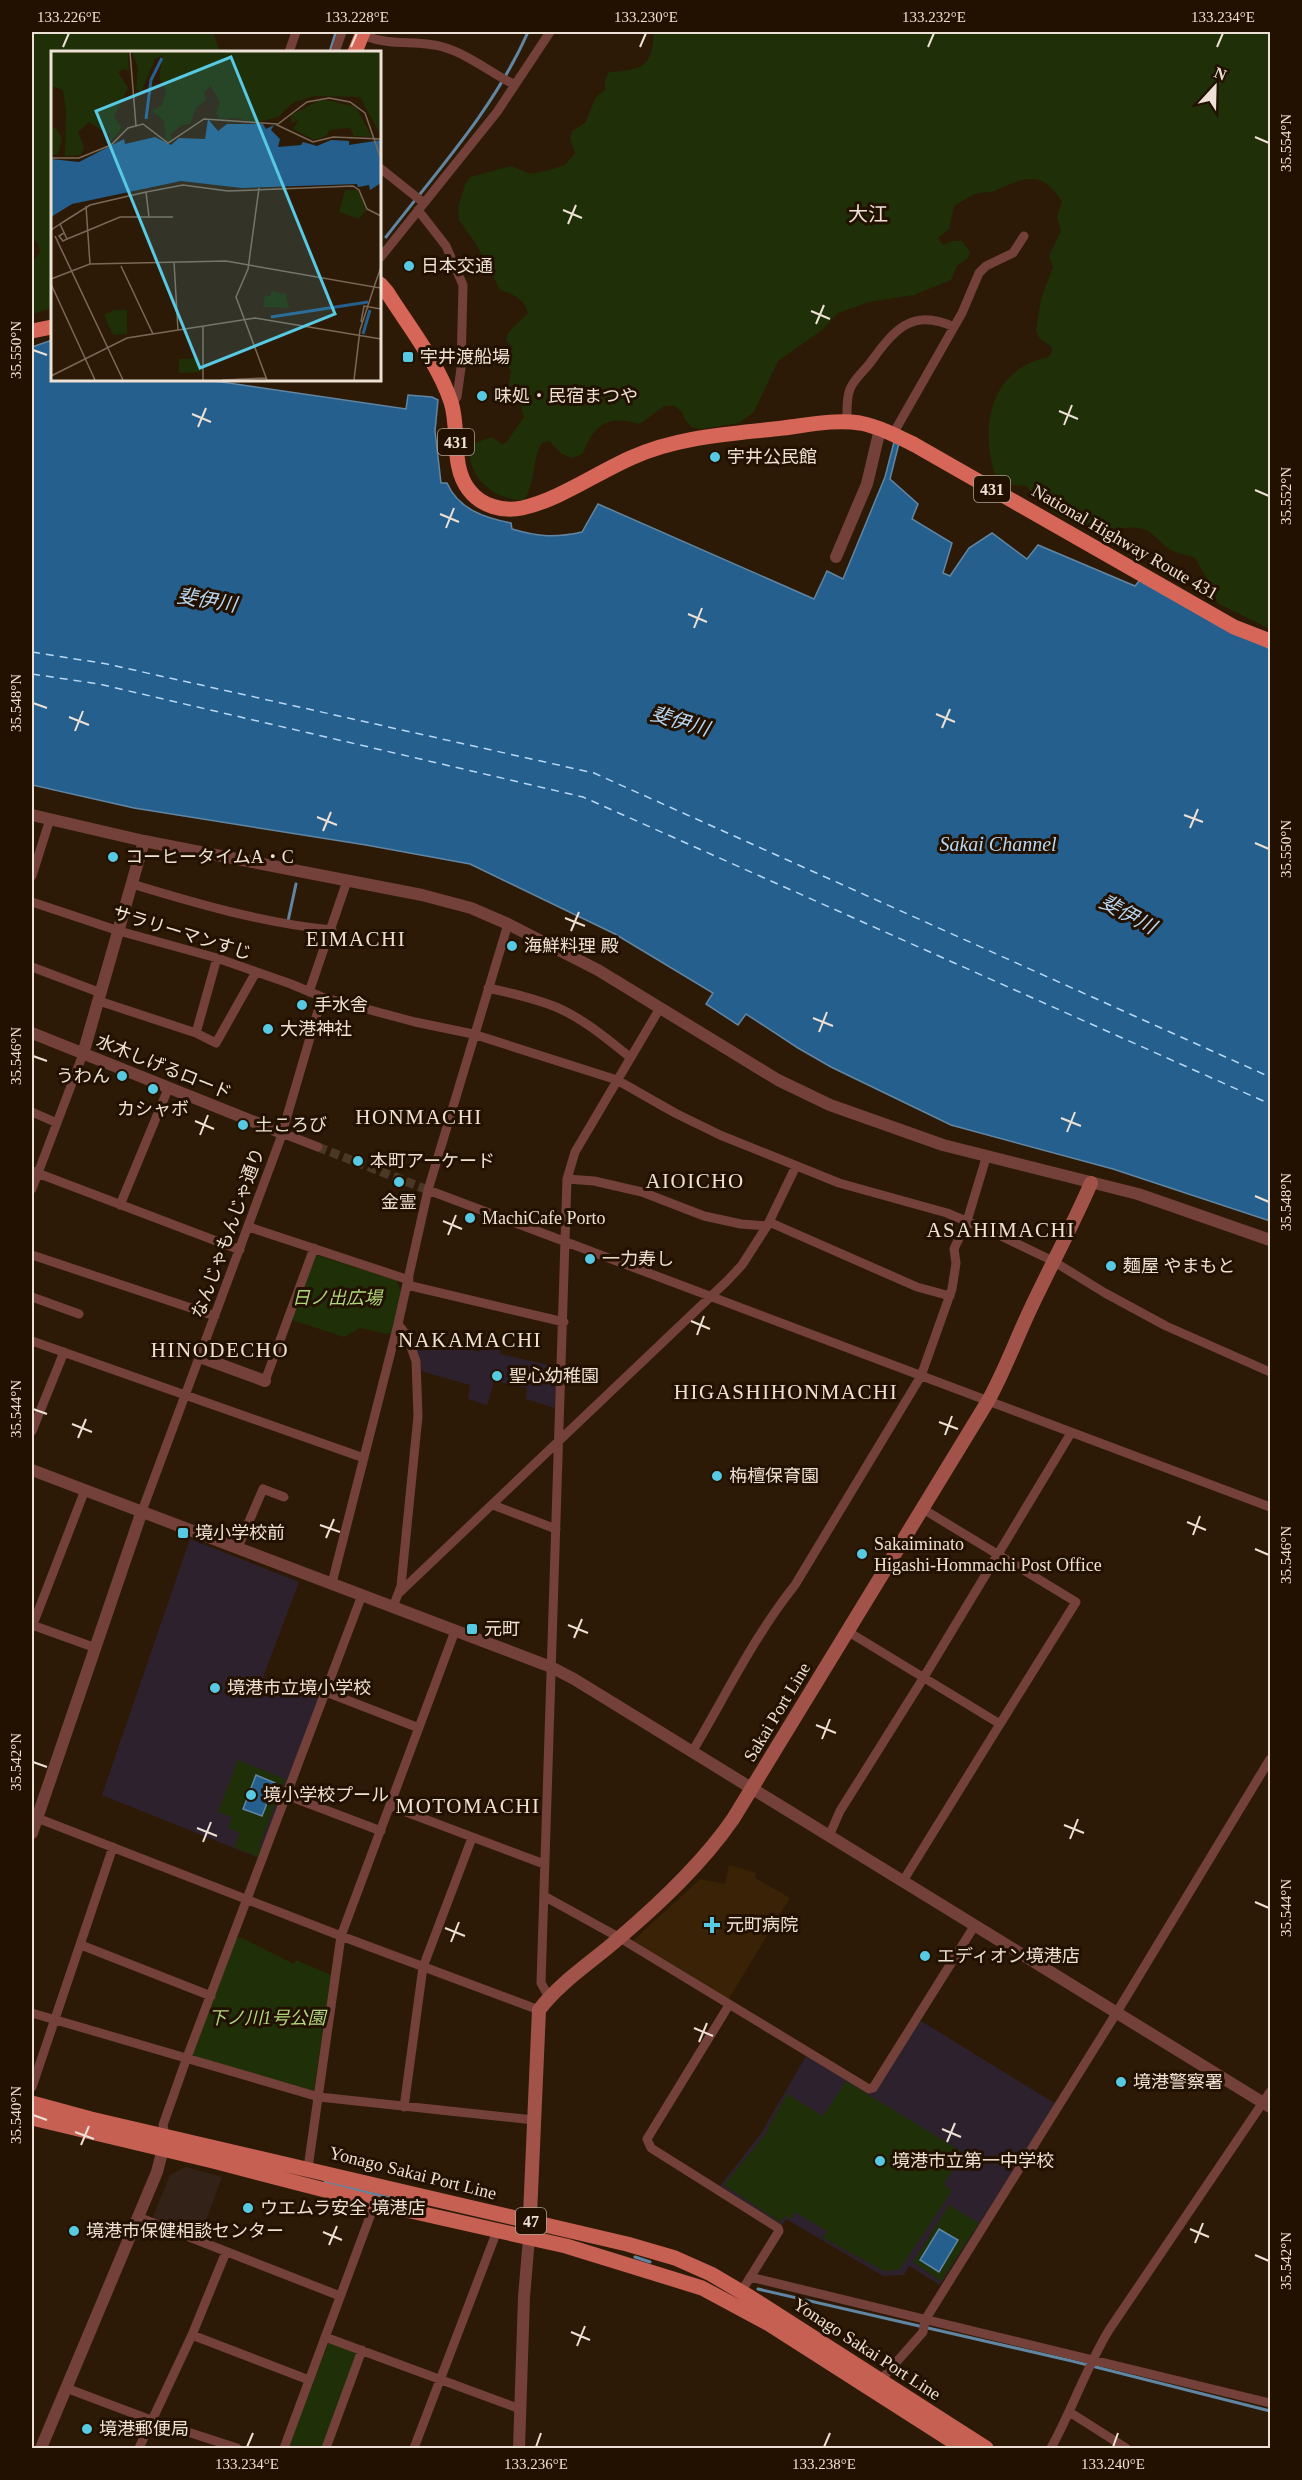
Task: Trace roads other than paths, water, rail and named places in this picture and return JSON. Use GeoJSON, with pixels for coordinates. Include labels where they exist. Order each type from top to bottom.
{"type":"FeatureCollection","features":[{"type":"Feature","properties":{"kind":"highway"},"geometry":{"type":"LineString","coordinates":[[353,33],[355,51]]}},
{"type":"Feature","properties":{"kind":"highway","name":"National Highway Route 431"},"geometry":{"type":"LineString","coordinates":[[381,285],[445,386],[452,404],[463,480],[478,499],[491,506],[508,510],[546,500],[633,457],[663,445],[692,439],[847,422],[886,432],[1234,627],[1270,641]]}},
{"type":"Feature","properties":{"kind":"highway"},"geometry":{"type":"LineString","coordinates":[[32,331],[51,327]]}},
{"type":"Feature","properties":{"kind":"main road","name":"Sakai Port Line"},"geometry":{"type":"LineString","coordinates":[[539,2010],[549,1997],[620,1938],[717,1843],[988,1401],[1003,1374],[1090,1183]]}},
{"type":"Feature","properties":{"kind":"main road"},"geometry":{"type":"LineString","coordinates":[[529,2238],[539,2010]]}},
{"type":"Feature","properties":{"kind":"main road","name":"Yonago Sakai Port Line"},"geometry":{"type":"LineString","coordinates":[[32,2103],[375,2203],[566,2246],[702,2288],[986,2448]]}},
{"type":"Feature","properties":{"kind":"main road","name":"Yonago Sakai Port Line"},"geometry":{"type":"LineString","coordinates":[[32,2118],[308,2168],[675,2258],[711,2274],[741,2292],[963,2448]]}},
{"type":"Feature","properties":{"kind":"street"},"geometry":{"type":"LineString","coordinates":[[289,51],[296,32]]}},
{"type":"Feature","properties":{"kind":"street"},"geometry":{"type":"LineString","coordinates":[[381,257],[419,202],[497,112],[508,81],[550,32]]}},
{"type":"Feature","properties":{"kind":"street"},"geometry":{"type":"LineString","coordinates":[[336,51],[353,33],[381,42],[441,46],[455,51],[508,81]]}},
{"type":"Feature","properties":{"kind":"street"},"geometry":{"type":"LineString","coordinates":[[381,169],[419,202],[446,246],[463,285],[461,368],[457,397],[452,404]]}},
{"type":"Feature","properties":{"kind":"street"},"geometry":{"type":"LineString","coordinates":[[836,556],[867,484],[886,432],[954,327],[979,273],[986,266],[1013,253],[1024,236]]}},
{"type":"Feature","properties":{"kind":"street"},"geometry":{"type":"LineString","coordinates":[[847,422],[848,393],[854,381],[896,331],[920,318],[939,319],[954,327]]}},
{"type":"Feature","properties":{"kind":"street"},"geometry":{"type":"LineString","coordinates":[[32,815],[144,841],[462,905],[508,924],[598,970],[710,1040],[795,1089],[866,1119],[986,1158],[1176,1206],[1270,1240]]}},
{"type":"Feature","properties":{"kind":"street"},"geometry":{"type":"LineString","coordinates":[[32,876],[50,819]]}},
{"type":"Feature","properties":{"kind":"street"},"geometry":{"type":"LineString","coordinates":[[32,1189],[34,1172],[57,1123],[83,1054],[144,841]]}},
{"type":"Feature","properties":{"kind":"street"},"geometry":{"type":"LineString","coordinates":[[309,992],[347,881]]}},
{"type":"Feature","properties":{"kind":"street"},"geometry":{"type":"LineString","coordinates":[[132,884],[249,917],[288,925],[332,930]]}},
{"type":"Feature","properties":{"kind":"street","name":"サラリーマンすじ"},"geometry":{"type":"LineString","coordinates":[[32,902],[118,932],[217,958],[322,997],[415,1022],[473,1034],[617,1080],[720,1135],[796,1166],[839,1183],[967,1221],[1053,1261],[1105,1293],[1166,1326],[1270,1372]]}},
{"type":"Feature","properties":{"kind":"street"},"geometry":{"type":"LineString","coordinates":[[332,1583],[398,1324],[428,1190],[447,1133],[473,1034],[508,924]]}},
{"type":"Feature","properties":{"kind":"street"},"geometry":{"type":"LineString","coordinates":[[196,1033],[217,958]]}},
{"type":"Feature","properties":{"kind":"street"},"geometry":{"type":"LineString","coordinates":[[32,967],[216,1043],[256,972]]}},
{"type":"Feature","properties":{"kind":"street"},"geometry":{"type":"LineString","coordinates":[[488,988],[534,999],[569,1013],[590,1025],[630,1057]]}},
{"type":"Feature","properties":{"kind":"street","name":"なんじゃもんじゃ通り"},"geometry":{"type":"LineString","coordinates":[[142,1511],[282,1133],[322,997]]}},
{"type":"Feature","properties":{"kind":"street"},"geometry":{"type":"LineString","coordinates":[[549,1997],[541,1983],[567,1179],[575,1152],[660,1008]]}},
{"type":"Feature","properties":{"kind":"street","name":"水木しげるロード"},"geometry":{"type":"LineString","coordinates":[[32,1033],[282,1133]]}},
{"type":"Feature","properties":{"kind":"street"},"geometry":{"type":"LineString","coordinates":[[120,1205],[168,1089]]}},
{"type":"Feature","properties":{"kind":"street"},"geometry":{"type":"LineString","coordinates":[[32,1112],[57,1123]]}},
{"type":"Feature","properties":{"kind":"street"},"geometry":{"type":"LineString","coordinates":[[282,1133],[318,1147]]}},
{"type":"Feature","properties":{"kind":"street"},"geometry":{"type":"LineString","coordinates":[[692,1752],[760,1636],[780,1604],[795,1586],[921,1376],[950,1296],[956,1263],[954,1249],[967,1221],[986,1158]]}},
{"type":"Feature","properties":{"kind":"street"},"geometry":{"type":"LineString","coordinates":[[400,1592],[559,1443],[742,1265],[768,1224],[796,1166]]}},
{"type":"Feature","properties":{"kind":"street"},"geometry":{"type":"LineString","coordinates":[[34,1172],[240,1250]]}},
{"type":"Feature","properties":{"kind":"street"},"geometry":{"type":"LineString","coordinates":[[567,1179],[594,1181],[642,1192],[704,1216],[741,1224],[768,1224],[917,1287],[950,1296]]}},
{"type":"Feature","properties":{"kind":"street"},"geometry":{"type":"LineString","coordinates":[[428,1190],[1270,1507]]}},
{"type":"Feature","properties":{"kind":"street"},"geometry":{"type":"LineString","coordinates":[[249,1227],[408,1283],[564,1322]]}},
{"type":"Feature","properties":{"kind":"street"},"geometry":{"type":"LineString","coordinates":[[200,1356],[265,1381],[314,1248]]}},
{"type":"Feature","properties":{"kind":"street"},"geometry":{"type":"LineString","coordinates":[[32,1255],[215,1316]]}},
{"type":"Feature","properties":{"kind":"street"},"geometry":{"type":"LineString","coordinates":[[32,1297],[79,1314]]}},
{"type":"Feature","properties":{"kind":"street"},"geometry":{"type":"LineString","coordinates":[[393,1607],[400,1592],[418,1416],[416,1361],[407,1336],[398,1324]]}},
{"type":"Feature","properties":{"kind":"street"},"geometry":{"type":"LineString","coordinates":[[32,1341],[364,1458]]}},
{"type":"Feature","properties":{"kind":"street"},"geometry":{"type":"LineString","coordinates":[[32,1431],[64,1352]]}},
{"type":"Feature","properties":{"kind":"street"},"geometry":{"type":"LineString","coordinates":[[829,1836],[840,1811],[924,1677],[1071,1433]]}},
{"type":"Feature","properties":{"kind":"street"},"geometry":{"type":"LineString","coordinates":[[32,1470],[551,1667],[1117,2012],[1268,2101],[1109,2330],[1092,2361],[1071,2413],[1051,2448]]}},
{"type":"Feature","properties":{"kind":"street"},"geometry":{"type":"LineString","coordinates":[[238,1547],[263,1489],[284,1497]]}},
{"type":"Feature","properties":{"kind":"street"},"geometry":{"type":"LineString","coordinates":[[85,1490],[32,1626],[96,1648]]}},
{"type":"Feature","properties":{"kind":"street"},"geometry":{"type":"LineString","coordinates":[[493,1505],[556,1529]]}},
{"type":"Feature","properties":{"kind":"street"},"geometry":{"type":"LineString","coordinates":[[903,1881],[1076,1602],[923,1509]]}},
{"type":"Feature","properties":{"kind":"street"},"geometry":{"type":"LineString","coordinates":[[32,1833],[34,1817],[96,1648],[142,1511]]}},
{"type":"Feature","properties":{"kind":"street"},"geometry":{"type":"LineString","coordinates":[[41,2448],[138,2217],[165,2143],[163,2125],[186,2060],[362,1595]]}},
{"type":"Feature","properties":{"kind":"street"},"geometry":{"type":"LineString","coordinates":[[308,2168],[341,1936],[455,1631]]}},
{"type":"Feature","properties":{"kind":"street"},"geometry":{"type":"LineString","coordinates":[[847,1631],[1000,1724]]}},
{"type":"Feature","properties":{"kind":"street"},"geometry":{"type":"LineString","coordinates":[[326,1692],[419,1728]]}},
{"type":"Feature","properties":{"kind":"street"},"geometry":{"type":"LineString","coordinates":[[876,2385],[923,2332],[925,2320],[1117,2012],[1270,1760]]}},
{"type":"Feature","properties":{"kind":"street"},"geometry":{"type":"LineString","coordinates":[[286,1795],[381,1832]]}},
{"type":"Feature","properties":{"kind":"street"},"geometry":{"type":"LineString","coordinates":[[390,1806],[544,1864]]}},
{"type":"Feature","properties":{"kind":"street"},"geometry":{"type":"LineString","coordinates":[[34,1817],[539,2010]]}},
{"type":"Feature","properties":{"kind":"street"},"geometry":{"type":"LineString","coordinates":[[404,2107],[423,1967],[472,1838]]}},
{"type":"Feature","properties":{"kind":"street"},"geometry":{"type":"LineString","coordinates":[[32,2087],[113,1847]]}},
{"type":"Feature","properties":{"kind":"street"},"geometry":{"type":"LineString","coordinates":[[544,1896],[549,1896],[620,1938],[869,2089],[873,2088],[975,1925]]}},
{"type":"Feature","properties":{"kind":"street"},"geometry":{"type":"LineString","coordinates":[[81,1945],[211,1996]]}},
{"type":"Feature","properties":{"kind":"street"},"geometry":{"type":"LineString","coordinates":[[729,2005],[647,2139],[651,2148],[778,2228],[779,2231],[741,2292]]}},
{"type":"Feature","properties":{"kind":"street"},"geometry":{"type":"LineString","coordinates":[[32,2013],[186,2060],[319,2097],[534,2120]]}},
{"type":"Feature","properties":{"kind":"street"},"geometry":{"type":"LineString","coordinates":[[284,2448],[375,2203]]}},
{"type":"Feature","properties":{"kind":"street"},"geometry":{"type":"LineString","coordinates":[[138,2217],[340,2296]]}},
{"type":"Feature","properties":{"kind":"street"},"geometry":{"type":"LineString","coordinates":[[414,2448],[497,2231]]}},
{"type":"Feature","properties":{"kind":"street"},"geometry":{"type":"LineString","coordinates":[[519,2448],[524,2297],[529,2238]]}},
{"type":"Feature","properties":{"kind":"street"},"geometry":{"type":"LineString","coordinates":[[139,2448],[192,2335],[226,2252]]}},
{"type":"Feature","properties":{"kind":"street"},"geometry":{"type":"LineString","coordinates":[[750,2277],[1270,2403]]}},
{"type":"Feature","properties":{"kind":"street"},"geometry":{"type":"LineString","coordinates":[[192,2335],[309,2380]]}},
{"type":"Feature","properties":{"kind":"street"},"geometry":{"type":"LineString","coordinates":[[325,2337],[520,2409]]}},
{"type":"Feature","properties":{"kind":"street"},"geometry":{"type":"LineString","coordinates":[[326,2448],[362,2350]]}},
{"type":"Feature","properties":{"kind":"street"},"geometry":{"type":"LineString","coordinates":[[66,2388],[151,2420],[237,2448]]}},
{"type":"Feature","properties":{"kind":"street"},"geometry":{"type":"LineString","coordinates":[[1071,2413],[1126,2448]]}},
{"type":"Feature","properties":{"kind":"water","name":"Sakai Channel"},"geometry":{"type":"Polygon","coordinates":[[[51,340],[51,381],[215,381],[406,409],[408,395],[432,397],[438,400],[435,431],[441,483],[447,483],[458,500],[473,511],[511,523],[512,529],[531,534],[555,536],[582,532],[598,504],[814,599],[827,571],[843,579],[885,477],[894,442],[899,443],[890,479],[918,504],[912,519],[952,543],[943,573],[950,576],[969,548],[992,533],[1027,559],[1038,545],[1135,586],[1140,580],[1270,649],[1270,1221],[1113,1169],[951,1125],[831,1067],[746,1014],[738,1025],[706,1004],[713,993],[615,934],[470,864],[134,808],[32,785],[32,347],[51,340]]]}},
{"type":"Feature","properties":{"kind":"water"},"geometry":{"type":"Polygon","coordinates":[[[256,1775],[275,1783],[262,1816],[243,1809],[256,1775]]]}},
{"type":"Feature","properties":{"kind":"water"},"geometry":{"type":"Polygon","coordinates":[[[939,2229],[958,2240],[939,2272],[920,2260],[939,2229]]]}},
{"type":"Feature","properties":{"kind":"waterway"},"geometry":{"type":"LineString","coordinates":[[330,51],[336,32]]}},
{"type":"Feature","properties":{"kind":"waterway"},"geometry":{"type":"LineString","coordinates":[[386,237],[482,113],[499,87],[528,32]]}},
{"type":"Feature","properties":{"kind":"waterway"},"geometry":{"type":"LineString","coordinates":[[288,921],[296,884]]}},
{"type":"Feature","properties":{"kind":"waterway"},"geometry":{"type":"LineString","coordinates":[[325,2182],[423,2206]]}},
{"type":"Feature","properties":{"kind":"waterway"},"geometry":{"type":"LineString","coordinates":[[635,2257],[650,2262]]}},
{"type":"Feature","properties":{"kind":"waterway"},"geometry":{"type":"LineString","coordinates":[[758,2289],[1072,2361],[1270,2411]]}},
{"type":"Feature","properties":{"kind":"tunnel"},"geometry":{"type":"LineString","coordinates":[[318,1147],[428,1190]]}},
{"type":"Feature","properties":{"kind":"place","name":"日本交通"},"geometry":{"type":"Point","coordinates":[409,266]}},
{"type":"Feature","properties":{"kind":"place","name":"宇井渡船場"},"geometry":{"type":"Point","coordinates":[408,357]}},
{"type":"Feature","properties":{"kind":"place","name":"味処・民宿まつや"},"geometry":{"type":"Point","coordinates":[482,396]}},
{"type":"Feature","properties":{"kind":"place","name":"宇井公民館"},"geometry":{"type":"Point","coordinates":[715,457]}},
{"type":"Feature","properties":{"kind":"place","name":"コーヒータイムA・C"},"geometry":{"type":"Point","coordinates":[113,857]}},
{"type":"Feature","properties":{"kind":"place","name":"海鮮料理 殿"},"geometry":{"type":"Point","coordinates":[512,946]}},
{"type":"Feature","properties":{"kind":"place","name":"手水舎"},"geometry":{"type":"Point","coordinates":[302,1005]}},
{"type":"Feature","properties":{"kind":"place","name":"大港神社"},"geometry":{"type":"Point","coordinates":[268,1029]}},
{"type":"Feature","properties":{"kind":"place","name":"うわん"},"geometry":{"type":"Point","coordinates":[122,1076]}},
{"type":"Feature","properties":{"kind":"place","name":"カシャボ"},"geometry":{"type":"Point","coordinates":[153,1089]}},
{"type":"Feature","properties":{"kind":"place","name":"土ころび"},"geometry":{"type":"Point","coordinates":[243,1125]}},
{"type":"Feature","properties":{"kind":"place","name":"本町アーケード"},"geometry":{"type":"Point","coordinates":[358,1161]}},
{"type":"Feature","properties":{"kind":"place","name":"金霊"},"geometry":{"type":"Point","coordinates":[399,1182]}},
{"type":"Feature","properties":{"kind":"place","name":"MachiCafe Porto"},"geometry":{"type":"Point","coordinates":[470,1218]}},
{"type":"Feature","properties":{"kind":"place","name":"一力寿し"},"geometry":{"type":"Point","coordinates":[590,1259]}},
{"type":"Feature","properties":{"kind":"place","name":"麺屋 やまもと"},"geometry":{"type":"Point","coordinates":[1111,1266]}},
{"type":"Feature","properties":{"kind":"place","name":"聖心幼稚園"},"geometry":{"type":"Point","coordinates":[497,1376]}},
{"type":"Feature","properties":{"kind":"place","name":"栴檀保育園"},"geometry":{"type":"Point","coordinates":[717,1476]}},
{"type":"Feature","properties":{"kind":"place","name":"境小学校前"},"geometry":{"type":"Point","coordinates":[183,1533]}},
{"type":"Feature","properties":{"kind":"place","name":"Sakaiminato Higashi-Hommachi Post Office"},"geometry":{"type":"Point","coordinates":[862,1554]}},
{"type":"Feature","properties":{"kind":"place","name":"元町"},"geometry":{"type":"Point","coordinates":[472,1629]}},
{"type":"Feature","properties":{"kind":"place","name":"境港市立境小学校"},"geometry":{"type":"Point","coordinates":[215,1688]}},
{"type":"Feature","properties":{"kind":"place","name":"境小学校プール"},"geometry":{"type":"Point","coordinates":[251,1795]}},
{"type":"Feature","properties":{"kind":"place","name":"元町病院"},"geometry":{"type":"Point","coordinates":[712,1925]}},
{"type":"Feature","properties":{"kind":"place","name":"エディオン境港店"},"geometry":{"type":"Point","coordinates":[925,1956]}},
{"type":"Feature","properties":{"kind":"place","name":"境港警察署"},"geometry":{"type":"Point","coordinates":[1121,2082]}},
{"type":"Feature","properties":{"kind":"place","name":"境港市立第一中学校"},"geometry":{"type":"Point","coordinates":[880,2161]}},
{"type":"Feature","properties":{"kind":"place","name":"ウエムラ安全 境港店"},"geometry":{"type":"Point","coordinates":[248,2208]}},
{"type":"Feature","properties":{"kind":"place","name":"境港市保健相談センター"},"geometry":{"type":"Point","coordinates":[74,2231]}},
{"type":"Feature","properties":{"kind":"place","name":"境港郵便局"},"geometry":{"type":"Point","coordinates":[87,2429]}},
{"type":"Feature","properties":{"kind":"district","name":"大江"},"geometry":{"type":"Point","coordinates":[868,214]}},
{"type":"Feature","properties":{"kind":"district","name":"EIMACHI"},"geometry":{"type":"Point","coordinates":[356,939]}},
{"type":"Feature","properties":{"kind":"district","name":"HONMACHI"},"geometry":{"type":"Point","coordinates":[419,1117]}},
{"type":"Feature","properties":{"kind":"district","name":"AIOICHO"},"geometry":{"type":"Point","coordinates":[695,1181]}},
{"type":"Feature","properties":{"kind":"district","name":"ASAHIMACHI"},"geometry":{"type":"Point","coordinates":[1001,1230]}},
{"type":"Feature","properties":{"kind":"district","name":"NAKAMACHI"},"geometry":{"type":"Point","coordinates":[470,1340]}},
{"type":"Feature","properties":{"kind":"district","name":"HINODECHO"},"geometry":{"type":"Point","coordinates":[220,1350]}},
{"type":"Feature","properties":{"kind":"district","name":"HIGASHIHONMACHI"},"geometry":{"type":"Point","coordinates":[786,1392]}},
{"type":"Feature","properties":{"kind":"district","name":"MOTOMACHI"},"geometry":{"type":"Point","coordinates":[468,1806]}},
{"type":"Feature","properties":{"kind":"water label","name":"斐伊川"},"geometry":{"type":"Point","coordinates":[207,600]}},
{"type":"Feature","properties":{"kind":"water label","name":"斐伊川"},"geometry":{"type":"Point","coordinates":[680,721]}},
{"type":"Feature","properties":{"kind":"water label","name":"斐伊川"},"geometry":{"type":"Point","coordinates":[1128,914]}},
{"type":"Feature","properties":{"kind":"park label","name":"日ノ出広場"},"geometry":{"type":"Point","coordinates":[337,1298]}},
{"type":"Feature","properties":{"kind":"park label","name":"下ノ川1号公園"},"geometry":{"type":"Point","coordinates":[267,2018]}}]}
